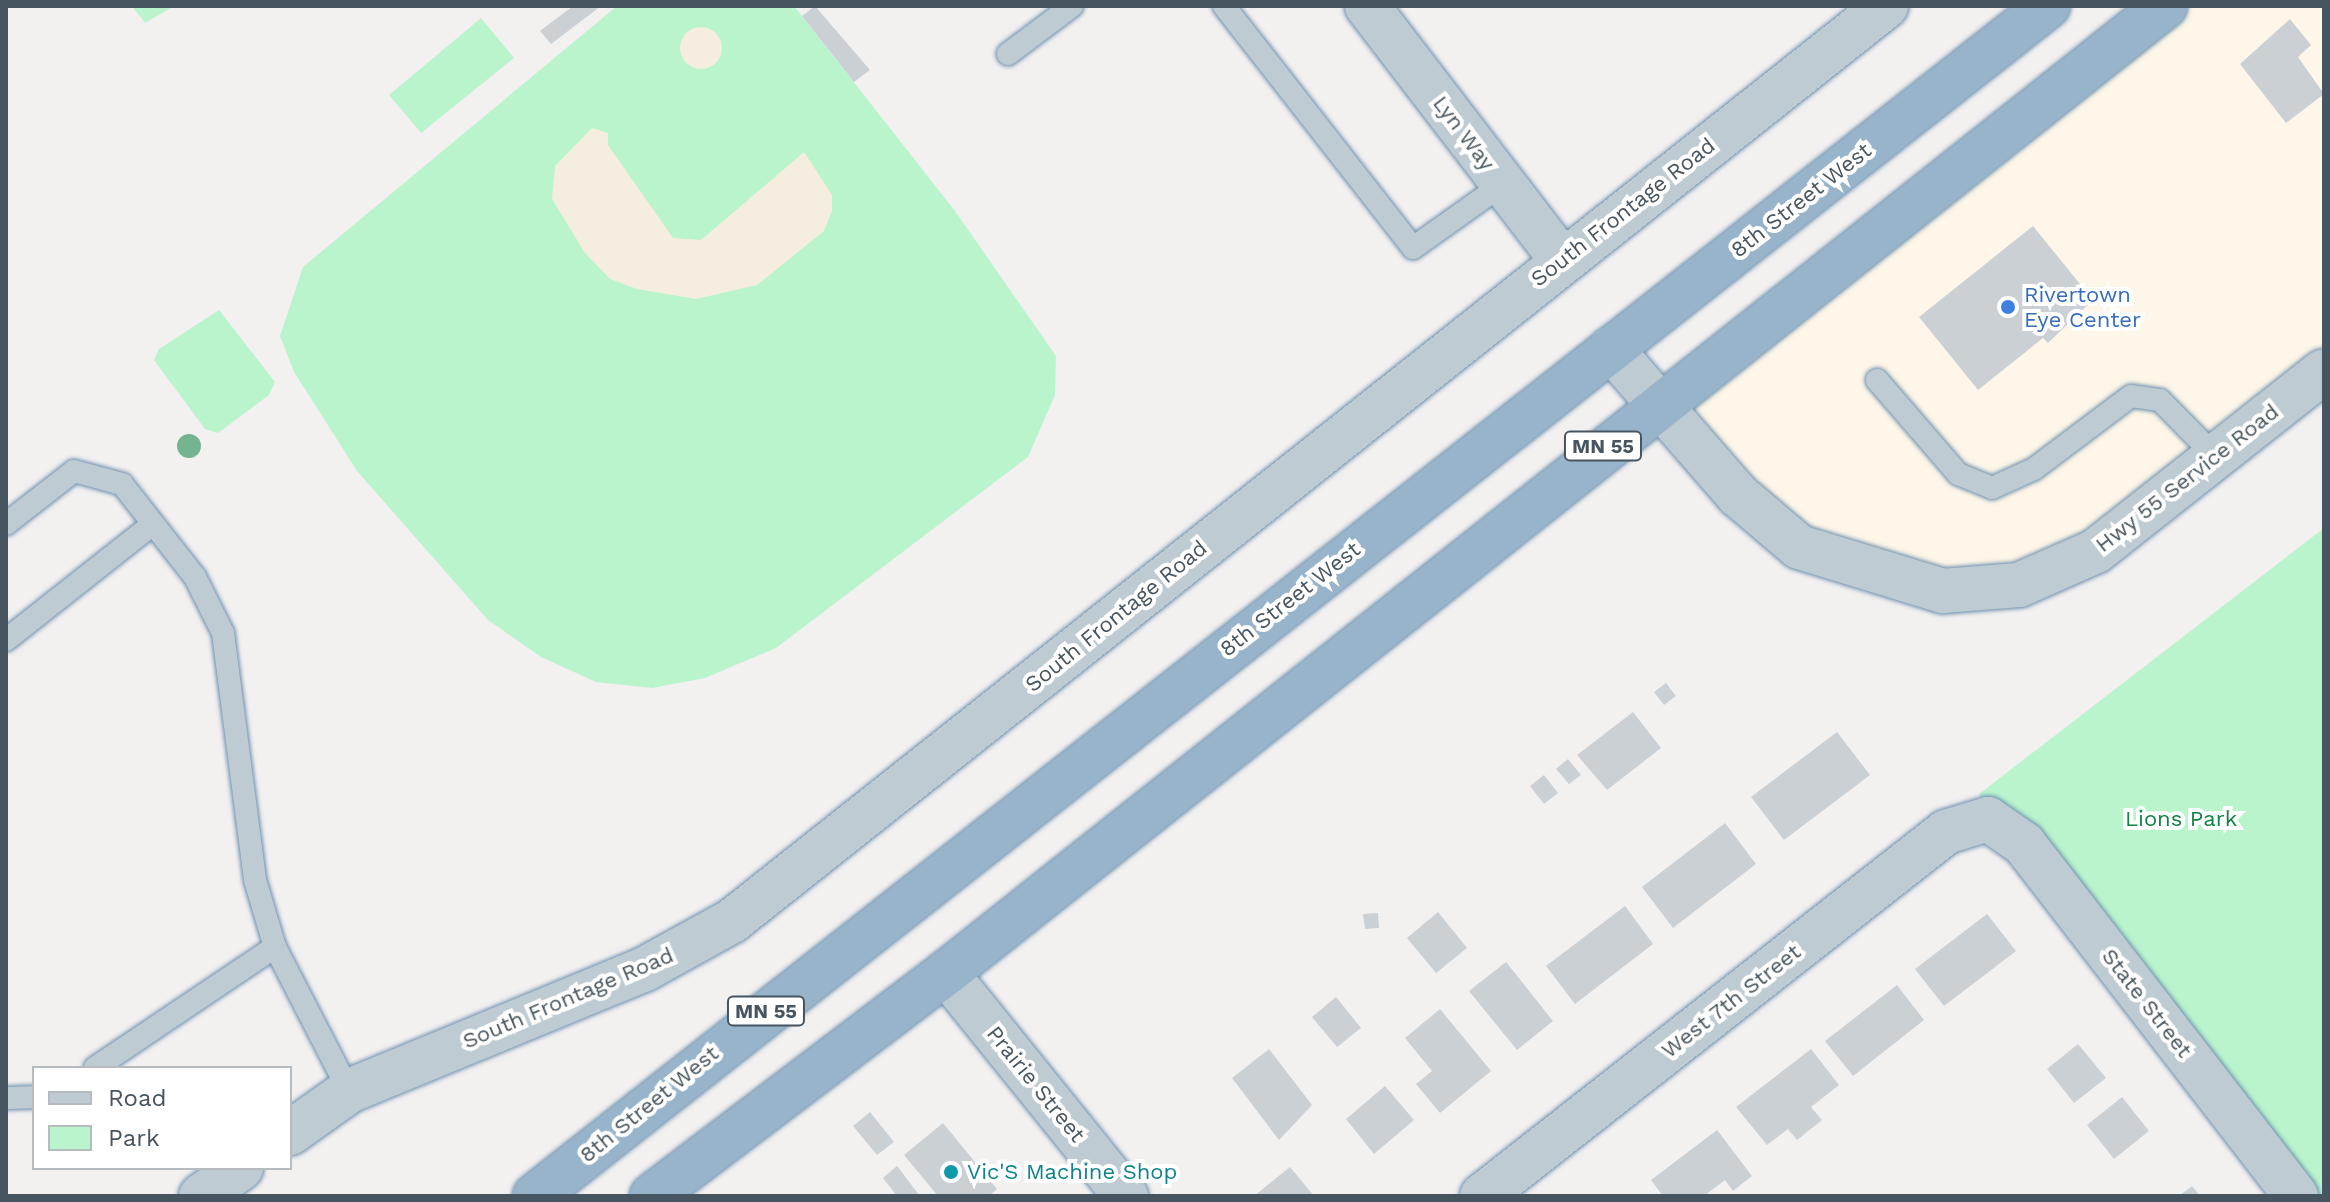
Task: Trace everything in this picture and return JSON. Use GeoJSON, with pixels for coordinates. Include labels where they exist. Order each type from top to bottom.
{"type":"FeatureCollection","features":[{"type":"Feature","properties":{"kind":"highway","name":"8th Street West"},"geometry":{"type":"LineString","coordinates":[[535,1196],[2048,6]]}},
{"type":"Feature","properties":{"kind":"highway","name":"MN 55"},"geometry":{"type":"LineString","coordinates":[[652,1196],[946,973],[1653,405],[2165,6]]}},
{"type":"Feature","properties":{"kind":"street","name":"Lyn Way"},"geometry":{"type":"LineString","coordinates":[[1367,6],[1562,260]]}},
{"type":"Feature","properties":{"kind":"street","name":"South Frontage Road"},"geometry":{"type":"LineString","coordinates":[[292,1132],[349,1091],[645,969],[732,921],[1886,6]]}},
{"type":"Feature","properties":{"kind":"street","name":"Hwy 55 Service Road"},"geometry":{"type":"LineString","coordinates":[[1611,349],[1653,405],[1799,547],[1943,591],[2019,585],[2096,551],[2324,371]]}},
{"type":"Feature","properties":{"kind":"street","name":"West 7th Street"},"geometry":{"type":"LineString","coordinates":[[1482,1196],[1946,832],[1988,819]]}},
{"type":"Feature","properties":{"kind":"street","name":"State Street"},"geometry":{"type":"LineString","coordinates":[[1988,819],[2024,844],[2296,1196]]}},
{"type":"Feature","properties":{"kind":"street","name":"Prairie Street"},"geometry":{"type":"LineString","coordinates":[[946,973],[1126,1196]]}},
{"type":"Feature","properties":{"kind":"street"},"geometry":{"type":"LineString","coordinates":[[201,1196],[238,1170]]}},
{"type":"Feature","properties":{"kind":"lane"},"geometry":{"type":"LineString","coordinates":[[1008,54],[1072,6]]}},
{"type":"Feature","properties":{"kind":"lane"},"geometry":{"type":"LineString","coordinates":[[1224,6],[1413,248],[1503,184]]}},
{"type":"Feature","properties":{"kind":"lane"},"geometry":{"type":"LineString","coordinates":[[1877,380],[1958,474],[1992,488],[2034,469],[2131,396],[2160,400],[2216,457]]}},
{"type":"Feature","properties":{"kind":"lane"},"geometry":{"type":"LineString","coordinates":[[6,524],[74,471],[122,484],[195,577],[223,633],[255,880],[275,947],[349,1091]]}},
{"type":"Feature","properties":{"kind":"lane"},"geometry":{"type":"LineString","coordinates":[[6,640],[153,524]]}},
{"type":"Feature","properties":{"kind":"lane"},"geometry":{"type":"LineString","coordinates":[[98,1066],[275,947]]}},
{"type":"Feature","properties":{"kind":"lane"},"geometry":{"type":"LineString","coordinates":[[6,1098],[32,1097]]}},
{"type":"Feature","properties":{"kind":"shaded area"},"geometry":{"type":"Polygon","coordinates":[[[2165,6],[2324,6],[2324,371],[2019,585],[1799,547],[1653,405],[2165,6]]]}},
{"type":"Feature","properties":{"kind":"green space"},"geometry":{"type":"Polygon","coordinates":[[[132,6],[174,6],[145,23],[132,6]]]}},
{"type":"Feature","properties":{"kind":"green space"},"geometry":{"type":"Polygon","coordinates":[[[617,6],[794,6],[955,211],[1056,356],[1055,395],[1028,457],[776,648],[705,678],[652,688],[596,682],[541,657],[488,620],[357,471],[294,372],[280,336],[303,267],[617,6]]]}},
{"type":"Feature","properties":{"kind":"green space"},"geometry":{"type":"Polygon","coordinates":[[[481,18],[514,58],[421,133],[389,95],[481,18]]]}},
{"type":"Feature","properties":{"kind":"green space"},"geometry":{"type":"Polygon","coordinates":[[[219,310],[275,382],[269,395],[218,433],[205,429],[154,360],[159,349],[219,310]]]}},
{"type":"Feature","properties":{"kind":"green space","name":"Lions Park"},"geometry":{"type":"Polygon","coordinates":[[[2324,528],[2324,1196],[2291,1196],[1979,794],[2324,528]]]}},
{"type":"Feature","properties":{"kind":"sand"},"geometry":{"type":"Polygon","coordinates":[[[701,27],[716,33],[722,48],[716,63],[701,69],[686,63],[680,48],[686,33],[701,27]]]}},
{"type":"Feature","properties":{"kind":"sand"},"geometry":{"type":"Polygon","coordinates":[[[592,128],[608,133],[608,145],[673,238],[701,240],[804,152],[832,195],[832,211],[824,231],[757,285],[696,299],[637,289],[610,279],[585,253],[552,199],[555,166],[592,128]]]}},
{"type":"Feature","properties":{"kind":"building"},"geometry":{"type":"Polygon","coordinates":[[[573,6],[601,6],[551,44],[540,31],[573,6]]]}},
{"type":"Feature","properties":{"kind":"building"},"geometry":{"type":"Polygon","coordinates":[[[815,6],[870,70],[854,82],[802,16],[815,6]]]}},
{"type":"Feature","properties":{"kind":"building"},"geometry":{"type":"Polygon","coordinates":[[[2290,19],[2311,45],[2298,57],[2324,94],[2286,123],[2240,64],[2290,19]]]}},
{"type":"Feature","properties":{"kind":"building","name":"Rivertown Eye Center"},"geometry":{"type":"Polygon","coordinates":[[[2033,226],[2093,300],[2048,343],[2043,338],[1978,390],[1919,317],[2033,226]]]}},
{"type":"Feature","properties":{"kind":"building"},"geometry":{"type":"Polygon","coordinates":[[[1666,683],[1676,696],[1664,705],[1654,692],[1666,683]]]}},
{"type":"Feature","properties":{"kind":"building"},"geometry":{"type":"Polygon","coordinates":[[[1633,712],[1661,748],[1607,790],[1577,755],[1633,712]]]}},
{"type":"Feature","properties":{"kind":"building"},"geometry":{"type":"Polygon","coordinates":[[[1837,732],[1870,775],[1784,840],[1751,797],[1837,732]]]}},
{"type":"Feature","properties":{"kind":"building"},"geometry":{"type":"Polygon","coordinates":[[[1568,759],[1581,775],[1569,784],[1556,769],[1568,759]]]}},
{"type":"Feature","properties":{"kind":"building"},"geometry":{"type":"Polygon","coordinates":[[[1544,775],[1558,793],[1544,804],[1530,786],[1544,775]]]}},
{"type":"Feature","properties":{"kind":"building"},"geometry":{"type":"Polygon","coordinates":[[[1725,823],[1756,864],[1673,928],[1642,887],[1725,823]]]}},
{"type":"Feature","properties":{"kind":"building"},"geometry":{"type":"Polygon","coordinates":[[[1625,906],[1653,944],[1575,1004],[1546,966],[1625,906]]]}},
{"type":"Feature","properties":{"kind":"building"},"geometry":{"type":"Polygon","coordinates":[[[1438,912],[1467,948],[1436,973],[1407,938],[1438,912]]]}},
{"type":"Feature","properties":{"kind":"building"},"geometry":{"type":"Polygon","coordinates":[[[1378,913],[1379,928],[1365,929],[1363,914],[1378,913]]]}},
{"type":"Feature","properties":{"kind":"building"},"geometry":{"type":"Polygon","coordinates":[[[1987,914],[2016,951],[1944,1006],[1915,969],[1987,914]]]}},
{"type":"Feature","properties":{"kind":"building"},"geometry":{"type":"Polygon","coordinates":[[[1506,962],[1553,1021],[1517,1050],[1469,991],[1506,962]]]}},
{"type":"Feature","properties":{"kind":"building"},"geometry":{"type":"Polygon","coordinates":[[[1897,985],[1924,1020],[1853,1076],[1825,1041],[1897,985]]]}},
{"type":"Feature","properties":{"kind":"building"},"geometry":{"type":"Polygon","coordinates":[[[1336,997],[1361,1028],[1337,1047],[1312,1017],[1336,997]]]}},
{"type":"Feature","properties":{"kind":"building"},"geometry":{"type":"Polygon","coordinates":[[[1440,1009],[1491,1071],[1440,1113],[1416,1084],[1432,1071],[1405,1038],[1440,1009]]]}},
{"type":"Feature","properties":{"kind":"building"},"geometry":{"type":"Polygon","coordinates":[[[2078,1044],[2106,1078],[2074,1103],[2047,1069],[2078,1044]]]}},
{"type":"Feature","properties":{"kind":"building"},"geometry":{"type":"Polygon","coordinates":[[[1269,1049],[1312,1105],[1279,1140],[1232,1078],[1269,1049]]]}},
{"type":"Feature","properties":{"kind":"building"},"geometry":{"type":"Polygon","coordinates":[[[1811,1049],[1839,1085],[1811,1107],[1822,1120],[1797,1140],[1788,1129],[1767,1145],[1736,1107],[1811,1049]]]}},
{"type":"Feature","properties":{"kind":"building"},"geometry":{"type":"Polygon","coordinates":[[[1385,1086],[1414,1120],[1374,1154],[1346,1119],[1385,1086]]]}},
{"type":"Feature","properties":{"kind":"building"},"geometry":{"type":"Polygon","coordinates":[[[2122,1097],[2149,1131],[2114,1159],[2087,1125],[2122,1097]]]}},
{"type":"Feature","properties":{"kind":"building"},"geometry":{"type":"Polygon","coordinates":[[[870,1112],[894,1142],[877,1155],[853,1126],[870,1112]]]}},
{"type":"Feature","properties":{"kind":"building","name":"Vic'S Machine Shop"},"geometry":{"type":"Polygon","coordinates":[[[943,1123],[997,1189],[989,1196],[938,1196],[904,1155],[943,1123]]]}},
{"type":"Feature","properties":{"kind":"building"},"geometry":{"type":"Polygon","coordinates":[[[1717,1130],[1752,1176],[1733,1191],[1725,1180],[1704,1196],[1663,1196],[1651,1180],[1717,1130]]]}},
{"type":"Feature","properties":{"kind":"building"},"geometry":{"type":"Polygon","coordinates":[[[897,1166],[920,1196],[897,1196],[883,1178],[897,1166]]]}},
{"type":"Feature","properties":{"kind":"building"},"geometry":{"type":"Polygon","coordinates":[[[1290,1167],[1314,1196],[1254,1196],[1290,1167]]]}},
{"type":"Feature","properties":{"kind":"building"},"geometry":{"type":"Polygon","coordinates":[[[2192,1186],[2200,1196],[2179,1196],[2192,1186]]]}},
{"type":"Feature","properties":{"kind":"place","name":"Rivertown Eye Center"},"geometry":{"type":"Point","coordinates":[2008,307]}},
{"type":"Feature","properties":{"kind":"place","name":"Vic'S Machine Shop"},"geometry":{"type":"Point","coordinates":[951,1172]}}]}
